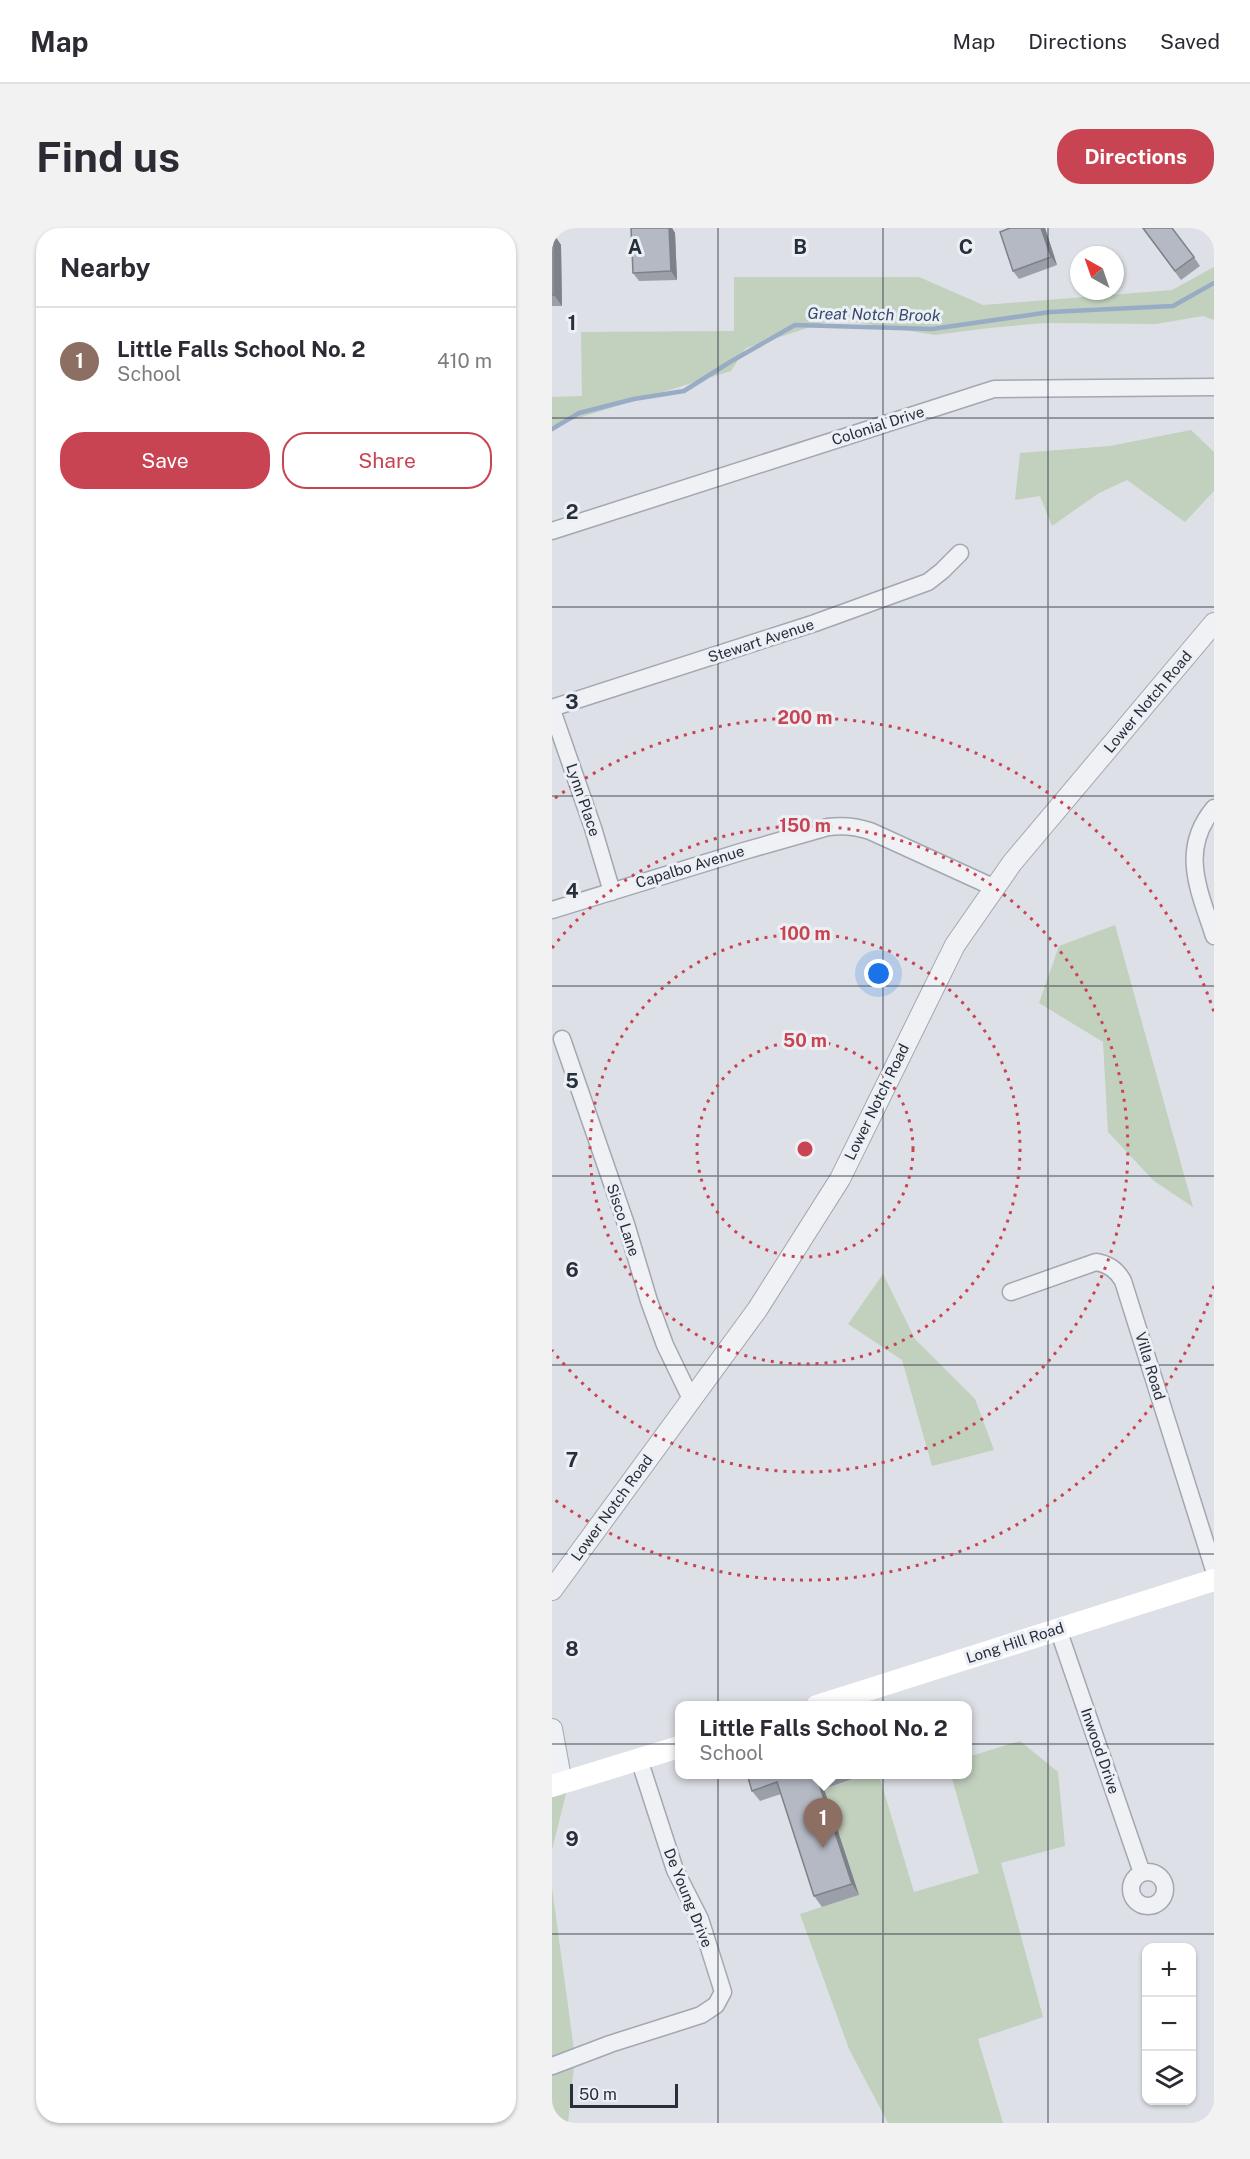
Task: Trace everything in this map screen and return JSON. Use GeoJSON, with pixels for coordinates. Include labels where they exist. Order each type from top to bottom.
{"type":"FeatureCollection","features":[{"type":"Feature","properties":{"kind":"main road","name":"Long Hill Road"},"geometry":{"type":"LineString","coordinates":[[833,1701],[1214,1580]]}},
{"type":"Feature","properties":{"kind":"main road"},"geometry":{"type":"LineString","coordinates":[[557,1785],[675,1748]]}},
{"type":"Feature","properties":{"kind":"street","name":"Colonial Drive"},"geometry":{"type":"LineString","coordinates":[[552,531],[994,389],[1214,387]]}},
{"type":"Feature","properties":{"kind":"street","name":"Stewart Avenue"},"geometry":{"type":"LineString","coordinates":[[552,709],[815,623],[928,582],[960,553]]}},
{"type":"Feature","properties":{"kind":"street","name":"Lower Notch Road"},"geometry":{"type":"LineString","coordinates":[[552,1590],[757,1310],[840,1179],[955,945],[1012,863],[1214,623]]}},
{"type":"Feature","properties":{"kind":"street","name":"Lynn Place"},"geometry":{"type":"LineString","coordinates":[[552,709],[593,828],[612,892]]}},
{"type":"Feature","properties":{"kind":"street"},"geometry":{"type":"LineString","coordinates":[[1214,808],[1203,821],[1193,861],[1194,875],[1214,936]]}},
{"type":"Feature","properties":{"kind":"street","name":"Capalbo Avenue"},"geometry":{"type":"LineString","coordinates":[[552,910],[744,850],[828,827],[842,826],[854,826],[870,831],[995,888]]}},
{"type":"Feature","properties":{"kind":"street","name":"Sisco Lane"},"geometry":{"type":"LineString","coordinates":[[562,1039],[626,1224],[649,1301],[665,1345],[692,1398]]}},
{"type":"Feature","properties":{"kind":"street","name":"Villa Road"},"geometry":{"type":"LineString","coordinates":[[1011,1293],[1096,1262],[1104,1263],[1119,1274],[1214,1570]]}},
{"type":"Feature","properties":{"kind":"street","name":"Inwood Drive"},"geometry":{"type":"LineString","coordinates":[[1058,1629],[1142,1873]]}},
{"type":"Feature","properties":{"kind":"street"},"geometry":{"type":"LineString","coordinates":[[552,1729],[557,1785]]}},
{"type":"Feature","properties":{"kind":"street","name":"De Young Drive"},"geometry":{"type":"LineString","coordinates":[[552,2066],[610,2044],[701,2015],[716,2005],[723,1992],[700,1919],[675,1870],[639,1759]]}},
{"type":"Feature","properties":{"kind":"green space"},"geometry":{"type":"Polygon","coordinates":[[[1214,267],[1214,320],[1203,316],[1156,324],[1045,323],[935,335],[835,319],[746,348],[731,371],[552,426],[552,397],[582,396],[581,332],[734,331],[734,277],[919,277],[983,305],[1070,298],[1070,300],[1124,300],[1124,294],[1172,290],[1214,267]]]}},
{"type":"Feature","properties":{"kind":"green space"},"geometry":{"type":"Polygon","coordinates":[[[1191,430],[1214,452],[1214,491],[1185,522],[1127,480],[1099,493],[1052,526],[1040,496],[1015,500],[1020,453],[1110,446],[1191,430]]]}},
{"type":"Feature","properties":{"kind":"green space"},"geometry":{"type":"Polygon","coordinates":[[[1115,925],[1193,1207],[1154,1181],[1108,1132],[1103,1042],[1039,1003],[1059,946],[1115,925]]]}},
{"type":"Feature","properties":{"kind":"green space"},"geometry":{"type":"Polygon","coordinates":[[[883,1274],[915,1339],[975,1399],[994,1450],[932,1466],[902,1360],[848,1324],[883,1274]]]}},
{"type":"Feature","properties":{"kind":"green space"},"geometry":{"type":"Polygon","coordinates":[[[1020,1741],[1058,1772],[1065,1846],[1001,1863],[1043,2017],[978,2039],[1003,2123],[888,2123],[849,2049],[800,1914],[859,1895],[824,1789],[855,1779],[880,1779],[914,1892],[979,1873],[952,1779],[972,1779],[972,1756],[1020,1741]]]}},
{"type":"Feature","properties":{"kind":"green space"},"geometry":{"type":"Polygon","coordinates":[[[567,1790],[552,1850],[552,1795],[567,1790]]]}},
{"type":"Feature","properties":{"kind":"green space"},"geometry":{"type":"Polygon","coordinates":[[[552,1888],[575,2057],[568,2123],[552,2123],[552,1888]]]}},
{"type":"Feature","properties":{"kind":"building"},"geometry":{"type":"Polygon","coordinates":[[[631,228],[669,228],[671,271],[633,273],[631,228]]]}},
{"type":"Feature","properties":{"kind":"building"},"geometry":{"type":"Polygon","coordinates":[[[1010,228],[1041,228],[1051,257],[1013,271],[1000,232],[1010,228]]]}},
{"type":"Feature","properties":{"kind":"building"},"geometry":{"type":"Polygon","coordinates":[[[1143,228],[1172,228],[1194,257],[1175,271],[1143,228]]]}},
{"type":"Feature","properties":{"kind":"building"},"geometry":{"type":"Polygon","coordinates":[[[552,234],[554,234],[554,295],[552,295],[552,234]]]}},
{"type":"Feature","properties":{"kind":"building"},"geometry":{"type":"Polygon","coordinates":[[[748,1779],[817,1779],[852,1884],[814,1896],[777,1782],[752,1791],[748,1779]]]}},
{"type":"Feature","properties":{"kind":"waterway","name":"Great Notch Brook"},"geometry":{"type":"LineString","coordinates":[[552,429],[579,413],[634,399],[684,391],[795,325],[932,329],[1050,312],[1173,306],[1214,283]]}},
{"type":"Feature","properties":{"kind":"place","name":"Little Falls School No. 2"},"geometry":{"type":"Point","coordinates":[823,1848]}}]}
